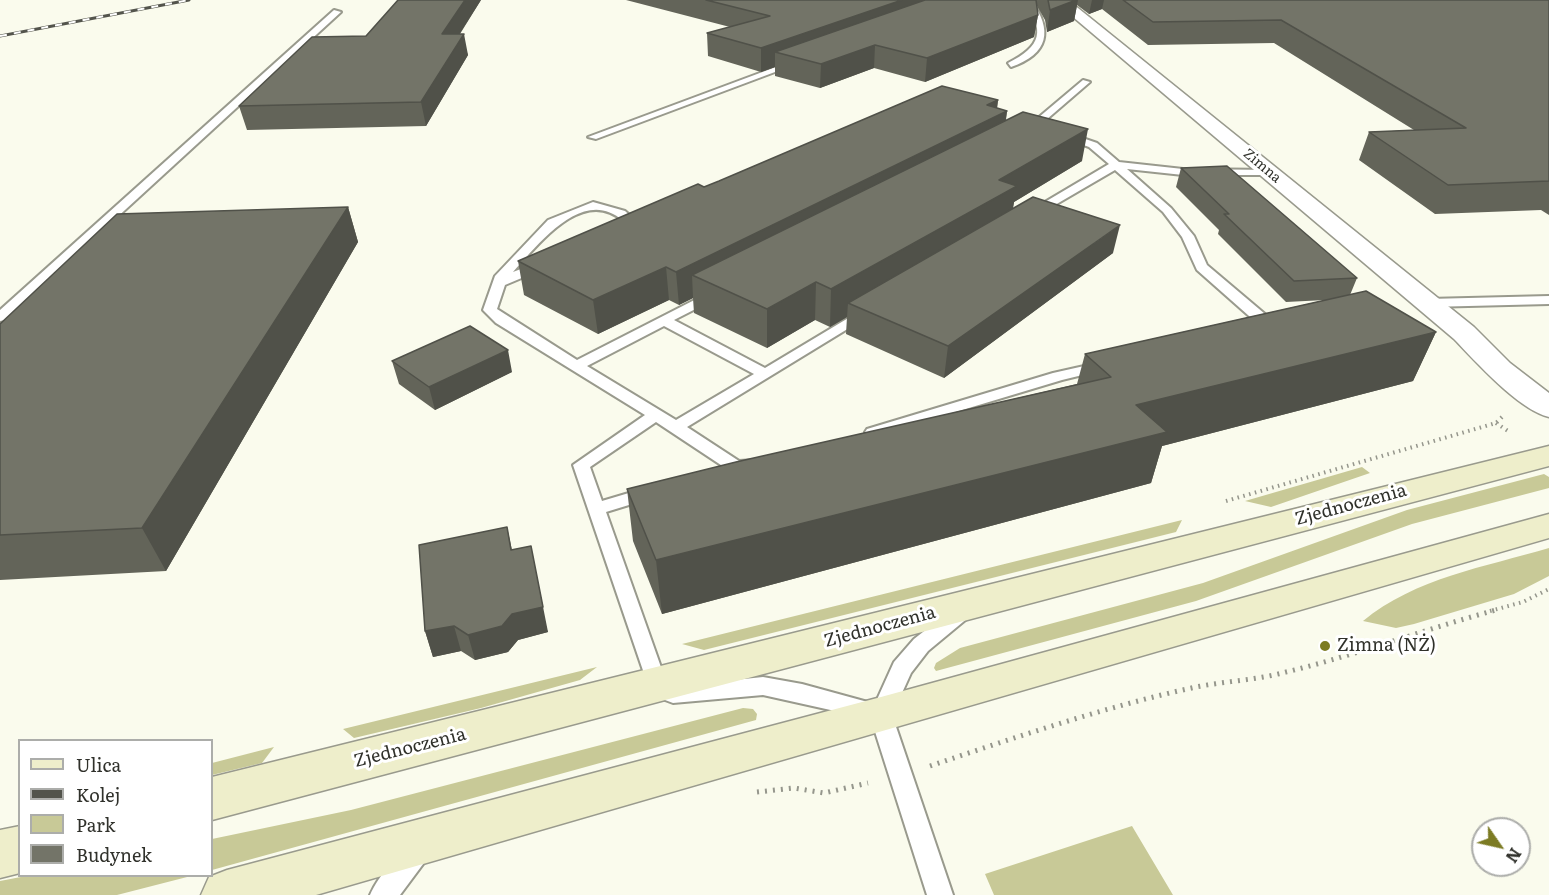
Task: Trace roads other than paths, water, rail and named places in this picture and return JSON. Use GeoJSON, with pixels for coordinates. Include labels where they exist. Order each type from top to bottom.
{"type":"FeatureCollection","features":[{"type":"Feature","properties":{"kind":"main road","name":"Zjednoczenia"},"geometry":{"type":"LineString","coordinates":[[213,799],[1549,456]]}},
{"type":"Feature","properties":{"kind":"main road"},"geometry":{"type":"LineString","coordinates":[[227,895],[881,715],[1549,526]]}},
{"type":"Feature","properties":{"kind":"main road"},"geometry":{"type":"LineString","coordinates":[[0,854],[18,850]]}},
{"type":"Feature","properties":{"kind":"street","name":"Zimna"},"geometry":{"type":"LineString","coordinates":[[1060,0],[1464,333],[1500,369],[1549,408]]}},
{"type":"Feature","properties":{"kind":"street","name":"Zimna"},"geometry":{"type":"LineString","coordinates":[[1464,333],[1549,381]]}},
{"type":"Feature","properties":{"kind":"lane"},"geometry":{"type":"LineString","coordinates":[[1011,65],[1029,58],[1040,47],[1042,40],[1038,19],[1027,0]]}},
{"type":"Feature","properties":{"kind":"lane"},"geometry":{"type":"LineString","coordinates":[[1,315],[337,12]]}},
{"type":"Feature","properties":{"kind":"lane"},"geometry":{"type":"LineString","coordinates":[[593,137],[804,60]]}},
{"type":"Feature","properties":{"kind":"lane"},"geometry":{"type":"LineString","coordinates":[[1016,137],[1037,126],[1086,82]]}},
{"type":"Feature","properties":{"kind":"lane"},"geometry":{"type":"LineString","coordinates":[[1017,121],[1093,145],[1167,210],[1188,236],[1200,267],[1273,328],[1251,333]]}},
{"type":"Feature","properties":{"kind":"lane"},"geometry":{"type":"LineString","coordinates":[[1022,220],[1115,165],[1183,172],[1269,172]]}},
{"type":"Feature","properties":{"kind":"lane"},"geometry":{"type":"LineString","coordinates":[[602,238],[623,229],[629,220],[621,213],[593,205],[578,209],[552,222],[498,283],[490,310],[501,320],[676,427],[736,467]]}},
{"type":"Feature","properties":{"kind":"lane"},"geometry":{"type":"LineString","coordinates":[[498,283],[550,261]]}},
{"type":"Feature","properties":{"kind":"lane"},"geometry":{"type":"LineString","coordinates":[[576,366],[728,287]]}},
{"type":"Feature","properties":{"kind":"lane"},"geometry":{"type":"LineString","coordinates":[[1428,303],[1549,300]]}},
{"type":"Feature","properties":{"kind":"lane"},"geometry":{"type":"LineString","coordinates":[[676,427],[878,306]]}},
{"type":"Feature","properties":{"kind":"lane"},"geometry":{"type":"LineString","coordinates":[[664,320],[765,374]]}},
{"type":"Feature","properties":{"kind":"lane"},"geometry":{"type":"LineString","coordinates":[[855,438],[1058,376],[1114,364]]}},
{"type":"Feature","properties":{"kind":"lane"},"geometry":{"type":"LineString","coordinates":[[655,415],[581,465],[658,685]]}},
{"type":"Feature","properties":{"kind":"lane"},"geometry":{"type":"LineString","coordinates":[[715,474],[767,460]]}},
{"type":"Feature","properties":{"kind":"lane"},"geometry":{"type":"LineString","coordinates":[[596,509],[661,490]]}},
{"type":"Feature","properties":{"kind":"lane"},"geometry":{"type":"LineString","coordinates":[[940,895],[881,715],[902,668],[921,645],[977,602]]}},
{"type":"Feature","properties":{"kind":"lane"},"geometry":{"type":"LineString","coordinates":[[588,702],[763,686],[802,693],[881,715]]}},
{"type":"Feature","properties":{"kind":"lane"},"geometry":{"type":"LineString","coordinates":[[383,895],[429,839]]}},
{"type":"Feature","properties":{"kind":"railway"},"geometry":{"type":"LineString","coordinates":[[0,36],[189,0]]}},
{"type":"Feature","properties":{"kind":"place","name":"Zimna (NŻ)"},"geometry":{"type":"Point","coordinates":[1325,646]}}]}
